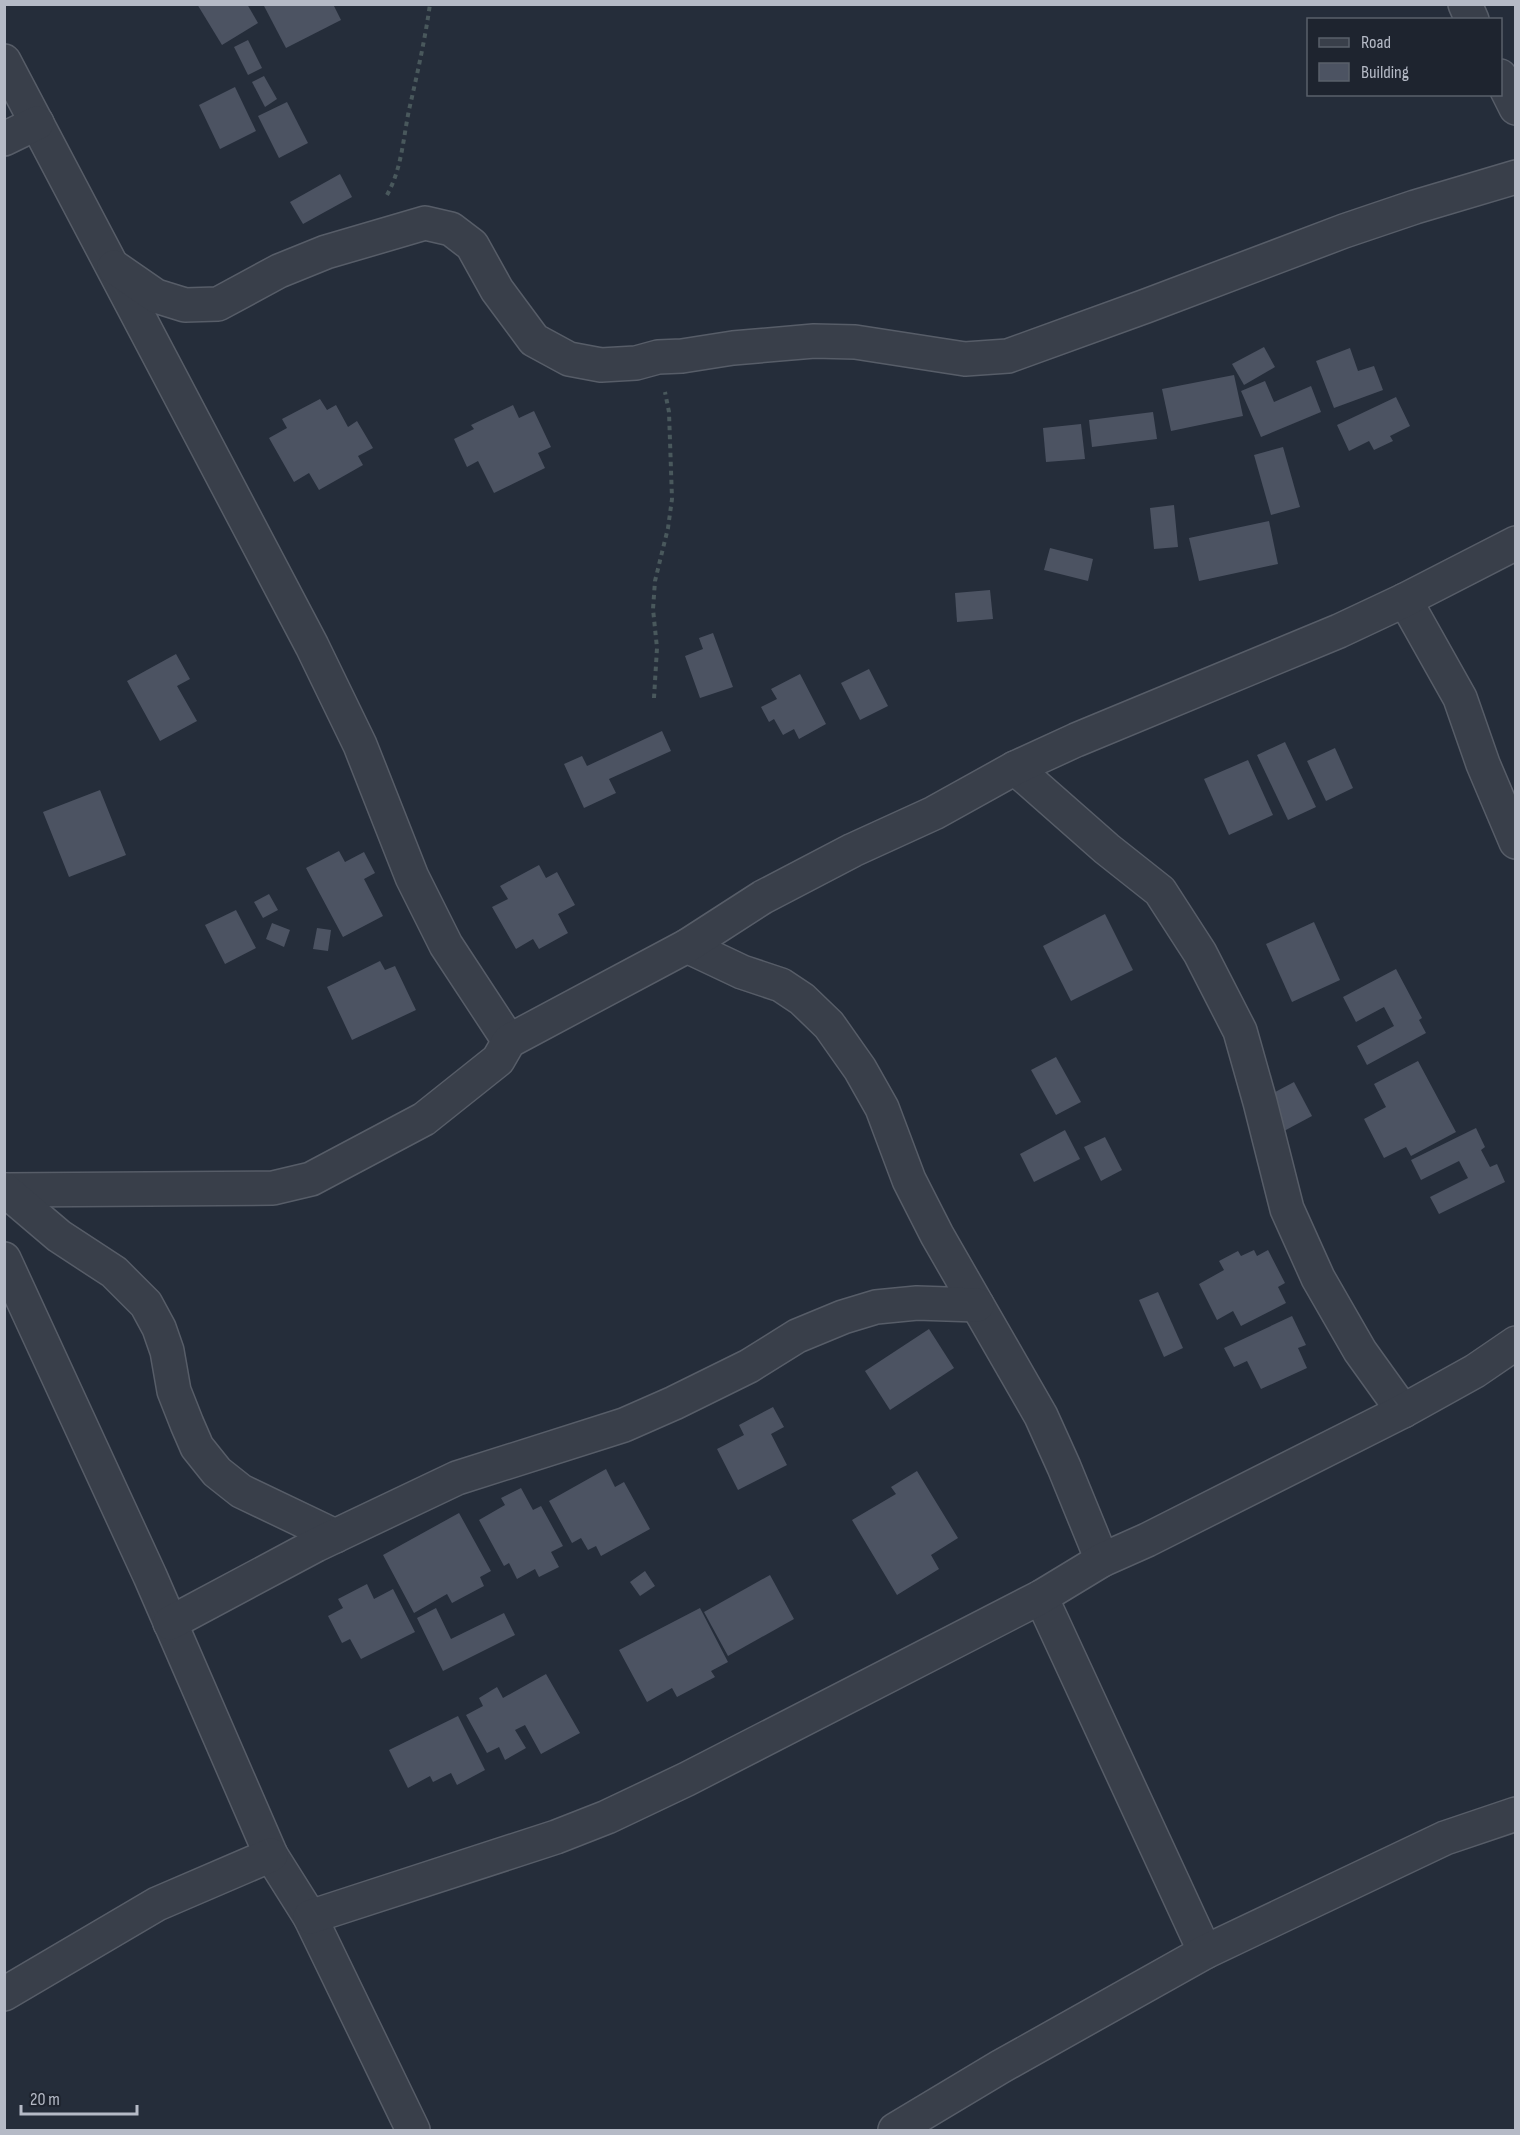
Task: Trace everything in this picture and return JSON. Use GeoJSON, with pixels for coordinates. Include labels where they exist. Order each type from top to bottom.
{"type":"FeatureCollection","features":[{"type":"Feature","properties":{"kind":"street"},"geometry":{"type":"LineString","coordinates":[[1465,4],[1471,18]]}},
{"type":"Feature","properties":{"kind":"street"},"geometry":{"type":"LineString","coordinates":[[4,61],[317,656],[360,745],[412,877],[446,945],[509,1041]]}},
{"type":"Feature","properties":{"kind":"street"},"geometry":{"type":"LineString","coordinates":[[1502,79],[1515,108]]}},
{"type":"Feature","properties":{"kind":"street"},"geometry":{"type":"LineString","coordinates":[[4,139],[37,123]]}},
{"type":"Feature","properties":{"kind":"street"},"geometry":{"type":"LineString","coordinates":[[114,267],[156,296],[185,305],[218,304],[279,271],[326,252],[425,223],[451,230],[472,245],[497,290],[534,340],[569,359],[601,365],[636,363],[658,357],[814,341],[855,342],[965,359],[1008,356],[1344,231],[1515,177]]}},
{"type":"Feature","properties":{"kind":"street"},"geometry":{"type":"LineString","coordinates":[[5,1190],[273,1188],[310,1179],[424,1119],[498,1060],[509,1041],[687,946],[763,897],[853,850],[934,813],[1015,768],[1076,740],[1339,631],[1515,543]]}},
{"type":"Feature","properties":{"kind":"street"},"geometry":{"type":"LineString","coordinates":[[1405,600],[1460,698],[1483,764],[1515,842]]}},
{"type":"Feature","properties":{"kind":"street"},"geometry":{"type":"LineString","coordinates":[[1015,768],[1107,849],[1160,891],[1200,953],[1240,1031],[1287,1209],[1318,1278],[1360,1351],[1403,1411]]}},
{"type":"Feature","properties":{"kind":"street"},"geometry":{"type":"LineString","coordinates":[[687,946],[742,972],[781,985],[802,999],[829,1025],[860,1069],[882,1108],[909,1180],[937,1235],[1041,1416],[1102,1560]]}},
{"type":"Feature","properties":{"kind":"street"},"geometry":{"type":"LineString","coordinates":[[5,1190],[58,1236],[114,1272],[146,1304],[167,1351],[174,1391],[190,1432],[197,1447],[217,1472],[241,1491],[335,1536]]}},
{"type":"Feature","properties":{"kind":"street"},"geometry":{"type":"LineString","coordinates":[[4,1259],[170,1623],[271,1855],[310,1917],[413,2130]]}},
{"type":"Feature","properties":{"kind":"street"},"geometry":{"type":"LineString","coordinates":[[170,1623],[335,1536],[457,1478],[624,1425],[749,1366],[797,1336],[843,1317],[876,1307],[916,1303],[977,1305]]}},
{"type":"Feature","properties":{"kind":"street"},"geometry":{"type":"LineString","coordinates":[[310,1917],[545,1841],[607,1817],[1041,1597],[1102,1560],[1157,1535],[1403,1411],[1475,1371],[1515,1343]]}},
{"type":"Feature","properties":{"kind":"street"},"geometry":{"type":"LineString","coordinates":[[1041,1597],[1205,1952]]}},
{"type":"Feature","properties":{"kind":"street"},"geometry":{"type":"LineString","coordinates":[[895,2130],[1000,2067],[1205,1952],[1445,1838],[1515,1814]]}},
{"type":"Feature","properties":{"kind":"street"},"geometry":{"type":"LineString","coordinates":[[4,1994],[157,1904],[271,1855]]}},
{"type":"Feature","properties":{"kind":"path"},"geometry":{"type":"LineString","coordinates":[[364,241],[400,167],[430,4]]}},
{"type":"Feature","properties":{"kind":"path"},"geometry":{"type":"LineString","coordinates":[[654,698],[657,648],[653,609],[655,581],[668,528],[672,499],[669,412],[658,357]]}},
{"type":"Feature","properties":{"kind":"building"},"geometry":{"type":"Polygon","coordinates":[[[197,4],[247,4],[258,23],[222,45],[197,4]]]}},
{"type":"Feature","properties":{"kind":"building"},"geometry":{"type":"Polygon","coordinates":[[[263,4],[333,4],[341,20],[286,48],[263,4]]]}},
{"type":"Feature","properties":{"kind":"building"},"geometry":{"type":"Polygon","coordinates":[[[248,40],[262,68],[248,75],[234,47],[248,40]]]}},
{"type":"Feature","properties":{"kind":"building"},"geometry":{"type":"Polygon","coordinates":[[[264,76],[277,99],[265,107],[252,82],[264,76]]]}},
{"type":"Feature","properties":{"kind":"building"},"geometry":{"type":"Polygon","coordinates":[[[235,87],[256,131],[220,149],[199,105],[235,87]]]}},
{"type":"Feature","properties":{"kind":"building"},"geometry":{"type":"Polygon","coordinates":[[[287,102],[308,143],[279,158],[258,116],[287,102]]]}},
{"type":"Feature","properties":{"kind":"building"},"geometry":{"type":"Polygon","coordinates":[[[340,174],[352,197],[303,224],[290,202],[340,174]]]}},
{"type":"Feature","properties":{"kind":"building"},"geometry":{"type":"Polygon","coordinates":[[[1264,347],[1275,367],[1244,385],[1232,364],[1264,347]]]}},
{"type":"Feature","properties":{"kind":"building"},"geometry":{"type":"Polygon","coordinates":[[[1350,348],[1358,371],[1374,366],[1383,390],[1334,408],[1316,361],[1350,348]]]}},
{"type":"Feature","properties":{"kind":"building"},"geometry":{"type":"Polygon","coordinates":[[[1234,375],[1243,416],[1171,431],[1162,389],[1234,375]]]}},
{"type":"Feature","properties":{"kind":"building"},"geometry":{"type":"Polygon","coordinates":[[[1265,381],[1274,402],[1311,386],[1321,412],[1261,437],[1241,391],[1265,381]]]}},
{"type":"Feature","properties":{"kind":"building"},"geometry":{"type":"Polygon","coordinates":[[[1396,397],[1410,426],[1390,436],[1393,441],[1374,450],[1369,441],[1349,451],[1337,425],[1396,397]]]}},
{"type":"Feature","properties":{"kind":"building"},"geometry":{"type":"Polygon","coordinates":[[[320,399],[327,410],[336,405],[348,427],[357,421],[373,448],[358,456],[363,465],[319,490],[309,473],[294,482],[269,438],[287,428],[282,419],[320,399]]]}},
{"type":"Feature","properties":{"kind":"building"},"geometry":{"type":"Polygon","coordinates":[[[513,405],[519,418],[534,411],[551,447],[538,453],[545,468],[494,493],[478,461],[467,467],[454,439],[474,429],[471,425],[513,405]]]}},
{"type":"Feature","properties":{"kind":"building"},"geometry":{"type":"Polygon","coordinates":[[[1153,412],[1157,439],[1092,447],[1089,420],[1153,412]]]}},
{"type":"Feature","properties":{"kind":"building"},"geometry":{"type":"Polygon","coordinates":[[[1081,424],[1085,459],[1046,462],[1043,428],[1081,424]]]}},
{"type":"Feature","properties":{"kind":"building"},"geometry":{"type":"Polygon","coordinates":[[[1283,447],[1300,507],[1271,515],[1254,455],[1283,447]]]}},
{"type":"Feature","properties":{"kind":"building"},"geometry":{"type":"Polygon","coordinates":[[[1174,505],[1178,547],[1154,549],[1150,508],[1174,505]]]}},
{"type":"Feature","properties":{"kind":"building"},"geometry":{"type":"Polygon","coordinates":[[[1269,521],[1278,564],[1199,581],[1189,538],[1269,521]]]}},
{"type":"Feature","properties":{"kind":"building"},"geometry":{"type":"Polygon","coordinates":[[[1050,548],[1093,559],[1088,581],[1044,570],[1050,548]]]}},
{"type":"Feature","properties":{"kind":"building"},"geometry":{"type":"Polygon","coordinates":[[[990,590],[993,619],[957,622],[955,593],[990,590]]]}},
{"type":"Feature","properties":{"kind":"building"},"geometry":{"type":"Polygon","coordinates":[[[713,633],[733,687],[700,698],[685,656],[703,649],[699,638],[713,633]]]}},
{"type":"Feature","properties":{"kind":"building"},"geometry":{"type":"Polygon","coordinates":[[[176,654],[190,679],[177,686],[197,721],[160,741],[127,681],[176,654]]]}},
{"type":"Feature","properties":{"kind":"building"},"geometry":{"type":"Polygon","coordinates":[[[869,669],[888,706],[860,720],[841,683],[869,669]]]}},
{"type":"Feature","properties":{"kind":"building"},"geometry":{"type":"Polygon","coordinates":[[[800,674],[826,724],[799,739],[794,729],[783,735],[774,719],[769,722],[761,707],[777,699],[771,689],[800,674]]]}},
{"type":"Feature","properties":{"kind":"building"},"geometry":{"type":"Polygon","coordinates":[[[662,731],[671,751],[609,779],[616,793],[584,808],[564,764],[582,756],[587,766],[662,731]]]}},
{"type":"Feature","properties":{"kind":"building"},"geometry":{"type":"Polygon","coordinates":[[[1285,742],[1316,807],[1288,820],[1257,755],[1285,742]]]}},
{"type":"Feature","properties":{"kind":"building"},"geometry":{"type":"Polygon","coordinates":[[[1335,748],[1353,788],[1326,801],[1307,761],[1335,748]]]}},
{"type":"Feature","properties":{"kind":"building"},"geometry":{"type":"Polygon","coordinates":[[[1248,760],[1273,815],[1229,835],[1204,779],[1248,760]]]}},
{"type":"Feature","properties":{"kind":"building"},"geometry":{"type":"Polygon","coordinates":[[[100,790],[126,855],[69,877],[43,812],[100,790]]]}},
{"type":"Feature","properties":{"kind":"building"},"geometry":{"type":"Polygon","coordinates":[[[339,851],[345,862],[364,852],[375,873],[364,879],[383,916],[343,937],[306,868],[339,851]]]}},
{"type":"Feature","properties":{"kind":"building"},"geometry":{"type":"Polygon","coordinates":[[[539,865],[546,878],[557,872],[575,905],[558,914],[568,933],[539,949],[533,939],[516,949],[492,907],[508,899],[500,886],[539,865]]]}},
{"type":"Feature","properties":{"kind":"building"},"geometry":{"type":"Polygon","coordinates":[[[269,894],[278,910],[263,918],[254,902],[269,894]]]}},
{"type":"Feature","properties":{"kind":"building"},"geometry":{"type":"Polygon","coordinates":[[[236,910],[256,948],[225,964],[205,925],[236,910]]]}},
{"type":"Feature","properties":{"kind":"building"},"geometry":{"type":"Polygon","coordinates":[[[1105,914],[1133,970],[1071,1001],[1043,946],[1105,914]]]}},
{"type":"Feature","properties":{"kind":"building"},"geometry":{"type":"Polygon","coordinates":[[[1314,922],[1340,980],[1292,1002],[1266,944],[1314,922]]]}},
{"type":"Feature","properties":{"kind":"building"},"geometry":{"type":"Polygon","coordinates":[[[272,923],[290,930],[284,947],[266,939],[272,923]]]}},
{"type":"Feature","properties":{"kind":"building"},"geometry":{"type":"Polygon","coordinates":[[[317,928],[331,930],[328,951],[313,949],[317,928]]]}},
{"type":"Feature","properties":{"kind":"building"},"geometry":{"type":"Polygon","coordinates":[[[380,961],[385,970],[395,966],[416,1010],[352,1040],[327,987],[380,961]]]}},
{"type":"Feature","properties":{"kind":"building"},"geometry":{"type":"Polygon","coordinates":[[[1396,969],[1422,1018],[1419,1020],[1426,1033],[1367,1065],[1357,1046],[1394,1026],[1384,1007],[1356,1022],[1343,997],[1396,969]]]}},
{"type":"Feature","properties":{"kind":"building"},"geometry":{"type":"Polygon","coordinates":[[[1056,1057],[1081,1102],[1056,1115],[1031,1070],[1056,1057]]]}},
{"type":"Feature","properties":{"kind":"building"},"geometry":{"type":"Polygon","coordinates":[[[1418,1061],[1456,1132],[1411,1156],[1406,1147],[1384,1158],[1364,1119],[1386,1107],[1374,1084],[1418,1061]]]}},
{"type":"Feature","properties":{"kind":"building"},"geometry":{"type":"Polygon","coordinates":[[[1294,1082],[1312,1116],[1284,1131],[1266,1097],[1294,1082]]]}},
{"type":"Feature","properties":{"kind":"building"},"geometry":{"type":"Polygon","coordinates":[[[1476,1128],[1485,1147],[1481,1150],[1490,1167],[1497,1164],[1505,1182],[1439,1214],[1430,1197],[1468,1178],[1459,1161],[1421,1180],[1411,1160],[1476,1128]]]}},
{"type":"Feature","properties":{"kind":"building"},"geometry":{"type":"Polygon","coordinates":[[[1065,1130],[1080,1159],[1034,1182],[1020,1154],[1065,1130]]]}},
{"type":"Feature","properties":{"kind":"building"},"geometry":{"type":"Polygon","coordinates":[[[1105,1137],[1122,1170],[1101,1181],[1084,1147],[1105,1137]]]}},
{"type":"Feature","properties":{"kind":"building"},"geometry":{"type":"Polygon","coordinates":[[[1254,1250],[1257,1256],[1268,1250],[1285,1283],[1278,1287],[1286,1303],[1241,1326],[1233,1311],[1217,1320],[1199,1284],[1224,1270],[1219,1261],[1238,1251],[1241,1256],[1254,1250]]]}},
{"type":"Feature","properties":{"kind":"building"},"geometry":{"type":"Polygon","coordinates":[[[1158,1292],[1183,1348],[1164,1357],[1139,1300],[1158,1292]]]}},
{"type":"Feature","properties":{"kind":"building"},"geometry":{"type":"Polygon","coordinates":[[[1292,1316],[1306,1345],[1298,1348],[1307,1368],[1261,1389],[1247,1361],[1234,1367],[1224,1348],[1292,1316]]]}},
{"type":"Feature","properties":{"kind":"building"},"geometry":{"type":"Polygon","coordinates":[[[929,1329],[954,1368],[890,1410],[865,1371],[929,1329]]]}},
{"type":"Feature","properties":{"kind":"building"},"geometry":{"type":"Polygon","coordinates":[[[773,1407],[784,1427],[771,1434],[787,1465],[738,1490],[717,1449],[744,1435],[739,1425],[773,1407]]]}},
{"type":"Feature","properties":{"kind":"building"},"geometry":{"type":"Polygon","coordinates":[[[606,1469],[615,1487],[624,1482],[650,1529],[601,1556],[596,1546],[588,1550],[581,1538],[572,1543],[549,1501],[606,1469]]]}},
{"type":"Feature","properties":{"kind":"building"},"geometry":{"type":"Polygon","coordinates":[[[917,1471],[958,1538],[931,1555],[939,1569],[897,1595],[852,1520],[896,1494],[891,1487],[917,1471]]]}},
{"type":"Feature","properties":{"kind":"building"},"geometry":{"type":"Polygon","coordinates":[[[521,1488],[533,1510],[541,1506],[563,1546],[551,1552],[559,1567],[539,1577],[535,1569],[517,1579],[509,1563],[504,1566],[479,1520],[505,1505],[501,1498],[521,1488]]]}},
{"type":"Feature","properties":{"kind":"building"},"geometry":{"type":"Polygon","coordinates":[[[459,1513],[491,1571],[480,1577],[484,1586],[452,1603],[447,1594],[414,1613],[383,1555],[459,1513]]]}},
{"type":"Feature","properties":{"kind":"building"},"geometry":{"type":"Polygon","coordinates":[[[645,1571],[655,1586],[640,1596],[630,1582],[645,1571]]]}},
{"type":"Feature","properties":{"kind":"building"},"geometry":{"type":"Polygon","coordinates":[[[770,1575],[794,1619],[728,1656],[704,1612],[770,1575]]]}},
{"type":"Feature","properties":{"kind":"building"},"geometry":{"type":"Polygon","coordinates":[[[367,1584],[374,1599],[393,1589],[415,1632],[361,1659],[350,1639],[342,1643],[328,1616],[343,1608],[338,1599],[367,1584]]]}},
{"type":"Feature","properties":{"kind":"building"},"geometry":{"type":"Polygon","coordinates":[[[436,1608],[451,1639],[504,1613],[515,1635],[443,1671],[417,1618],[436,1608]]]}},
{"type":"Feature","properties":{"kind":"building"},"geometry":{"type":"Polygon","coordinates":[[[700,1608],[728,1662],[711,1671],[715,1677],[677,1697],[672,1688],[647,1702],[619,1650],[700,1608]]]}},
{"type":"Feature","properties":{"kind":"building"},"geometry":{"type":"Polygon","coordinates":[[[546,1674],[580,1733],[541,1754],[525,1725],[515,1730],[526,1748],[505,1760],[499,1747],[487,1753],[466,1715],[483,1706],[479,1698],[497,1687],[503,1698],[546,1674]]]}},
{"type":"Feature","properties":{"kind":"building"},"geometry":{"type":"Polygon","coordinates":[[[458,1716],[485,1770],[457,1785],[451,1773],[433,1782],[430,1776],[408,1788],[389,1750],[458,1716]]]}}]}
